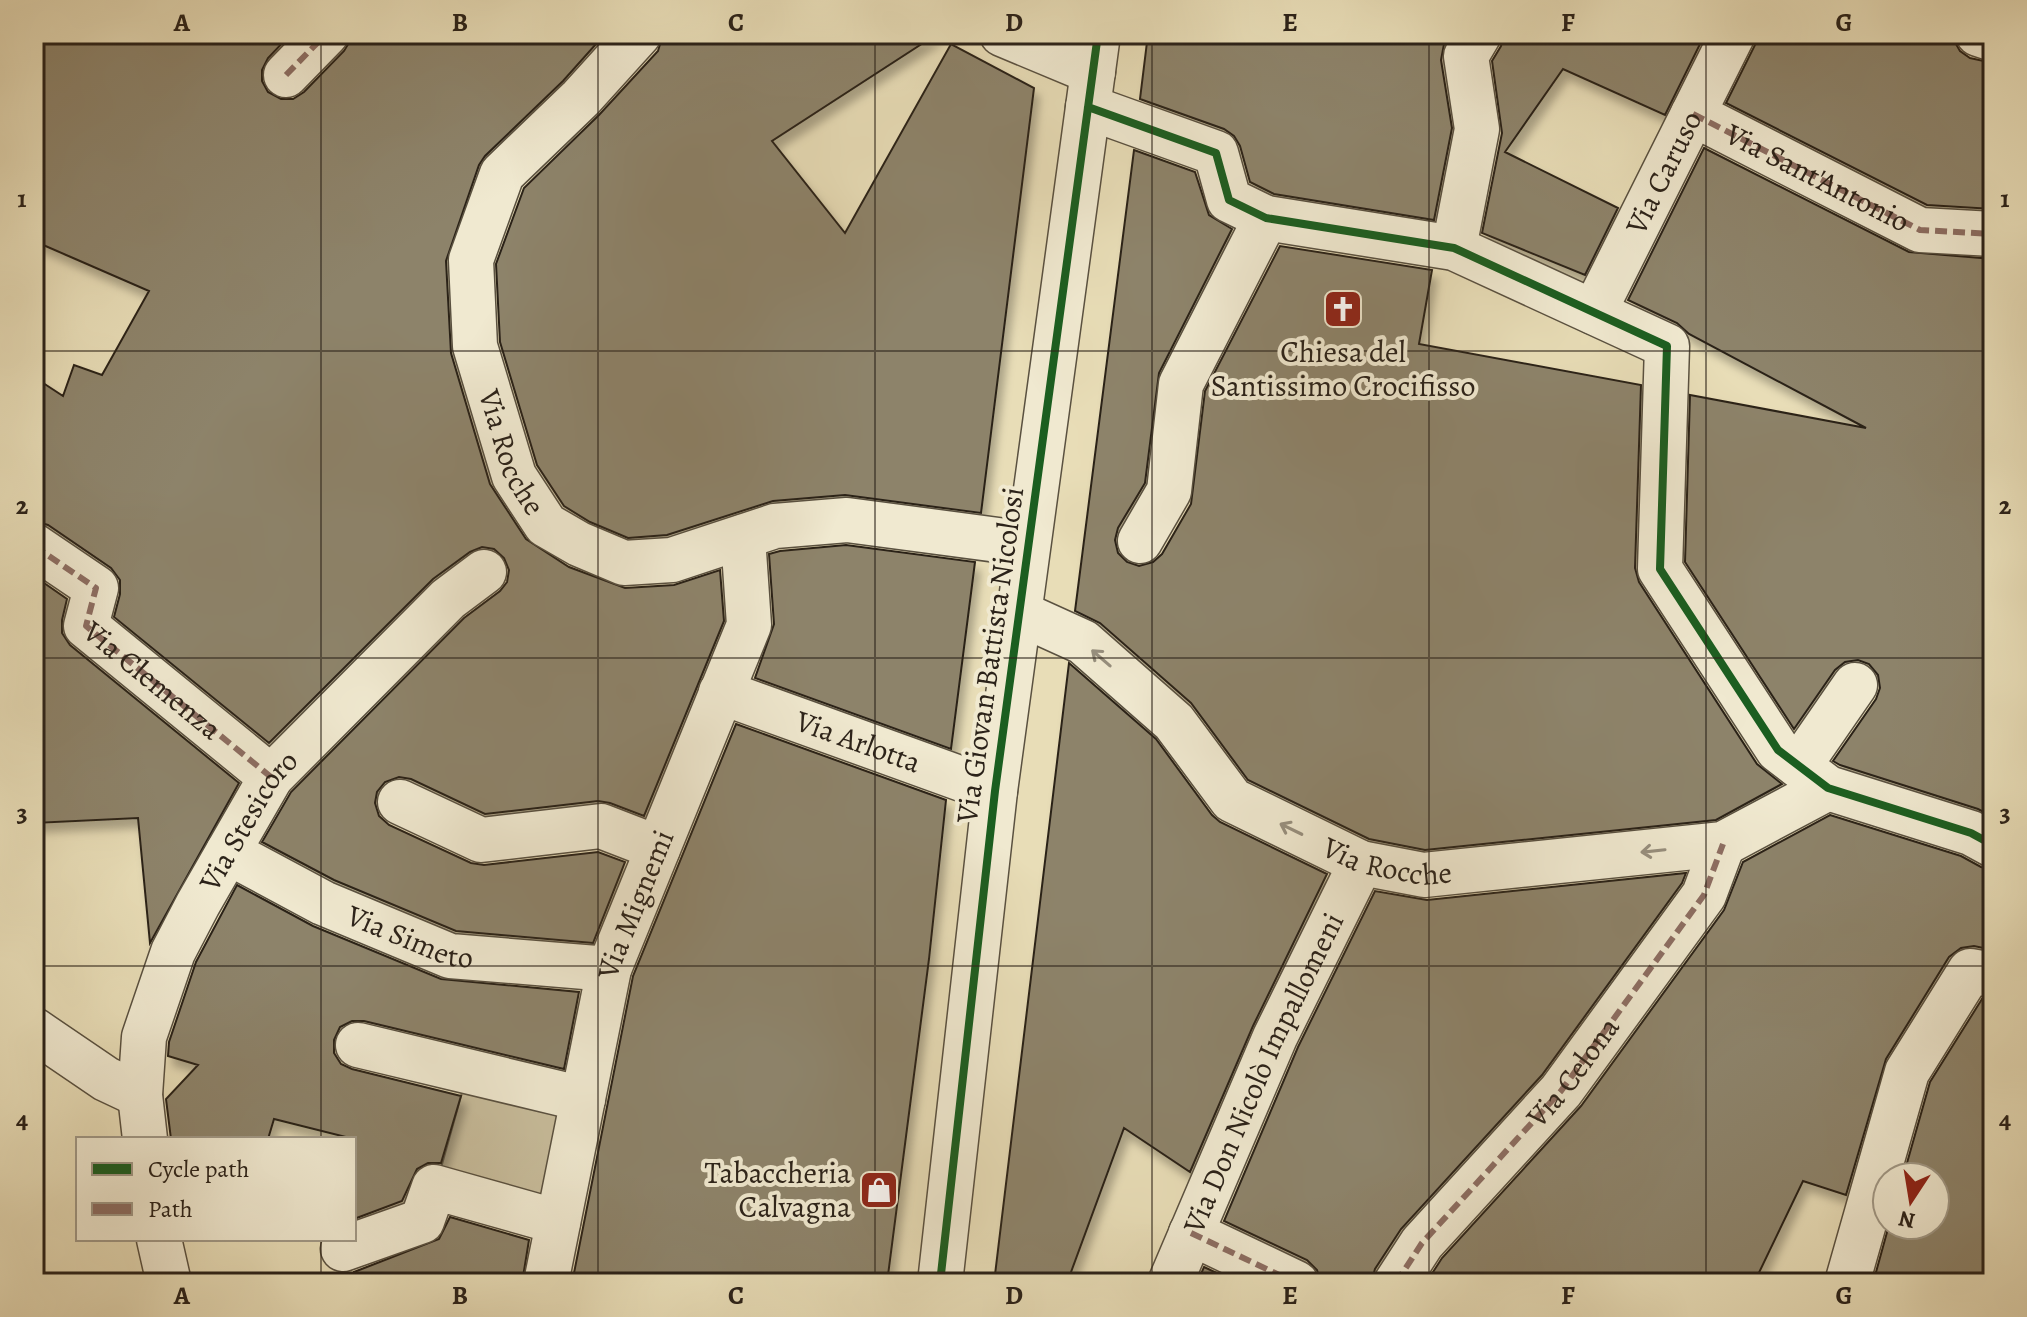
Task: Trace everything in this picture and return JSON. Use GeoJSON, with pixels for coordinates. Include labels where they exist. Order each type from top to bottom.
{"type":"FeatureCollection","features":[{"type":"Feature","properties":{"kind":"street"},"geometry":{"type":"LineString","coordinates":[[286,75],[326,34]]}},
{"type":"Feature","properties":{"kind":"street","name":"Via Rocche"},"geometry":{"type":"LineString","coordinates":[[639,34],[581,98],[502,174],[471,260],[475,346],[514,476],[546,525],[579,544],[624,563],[672,560],[775,526],[847,520],[1028,544]]}},
{"type":"Feature","properties":{"kind":"street"},"geometry":{"type":"LineString","coordinates":[[1002,34],[1093,71],[1216,153],[1229,200],[1266,218],[1454,248],[1667,346],[1660,569],[1778,750],[1814,777],[1971,833],[1993,845]]}},
{"type":"Feature","properties":{"kind":"street"},"geometry":{"type":"LineString","coordinates":[[1454,248],[1477,129],[1466,56],[1479,34]]}},
{"type":"Feature","properties":{"kind":"street","name":"Via Caruso"},"geometry":{"type":"LineString","coordinates":[[1594,312],[1733,34]]}},
{"type":"Feature","properties":{"kind":"street"},"geometry":{"type":"LineString","coordinates":[[1978,34],[1993,39]]}},
{"type":"Feature","properties":{"kind":"street","name":"Via Giovan Battista Nicolosi"},"geometry":{"type":"LineString","coordinates":[[940,1283],[995,791],[1093,71]]}},
{"type":"Feature","properties":{"kind":"street","name":"Via Sant'Antonio"},"geometry":{"type":"LineString","coordinates":[[1693,114],[1920,230],[1993,234]]}},
{"type":"Feature","properties":{"kind":"street"},"geometry":{"type":"LineString","coordinates":[[1140,541],[1169,491],[1181,384],[1266,218]]}},
{"type":"Feature","properties":{"kind":"street","name":"Via Mignemi"},"geometry":{"type":"LineString","coordinates":[[546,1283],[609,969],[749,625],[743,537]]}},
{"type":"Feature","properties":{"kind":"street","name":"Via Clemenza"},"geometry":{"type":"LineString","coordinates":[[34,546],[96,588],[86,626],[271,777]]}},
{"type":"Feature","properties":{"kind":"street","name":"Via Stesicoro"},"geometry":{"type":"LineString","coordinates":[[145,1137],[140,1095],[144,1037],[173,952],[271,777],[448,599],[484,572]]}},
{"type":"Feature","properties":{"kind":"street","name":"Via Rocche"},"geometry":{"type":"LineString","coordinates":[[1019,613],[1083,642],[1118,672],[1174,722],[1232,800],[1361,863],[1424,875],[1723,844],[1814,777]]}},
{"type":"Feature","properties":{"kind":"street"},"geometry":{"type":"LineString","coordinates":[[1814,777],[1855,685]]}},
{"type":"Feature","properties":{"kind":"street","name":"Via Arlotta"},"geometry":{"type":"LineString","coordinates":[[721,692],[995,791]]}},
{"type":"Feature","properties":{"kind":"street"},"geometry":{"type":"LineString","coordinates":[[400,802],[481,840],[601,826],[658,848]]}},
{"type":"Feature","properties":{"kind":"street","name":"Via Celona"},"geometry":{"type":"LineString","coordinates":[[1396,1283],[1422,1243],[1561,1091],[1704,895],[1723,844]]}},
{"type":"Feature","properties":{"kind":"street","name":"Via Simeto"},"geometry":{"type":"LineString","coordinates":[[228,852],[323,903],[450,956],[609,969]]}},
{"type":"Feature","properties":{"kind":"street","name":"Via Don Nicolò Impallomeni"},"geometry":{"type":"LineString","coordinates":[[1170,1283],[1275,1037],[1361,863]]}},
{"type":"Feature","properties":{"kind":"street"},"geometry":{"type":"LineString","coordinates":[[1847,1283],[1907,1072],[1970,971],[1993,975]]}},
{"type":"Feature","properties":{"kind":"street"},"geometry":{"type":"LineString","coordinates":[[34,1030],[106,1079],[140,1095]]}},
{"type":"Feature","properties":{"kind":"street"},"geometry":{"type":"LineString","coordinates":[[358,1045],[583,1099]]}},
{"type":"Feature","properties":{"kind":"street"},"geometry":{"type":"LineString","coordinates":[[343,1249],[422,1221],[434,1187],[558,1222]]}},
{"type":"Feature","properties":{"kind":"street"},"geometry":{"type":"LineString","coordinates":[[1191,1233],[1296,1283]]}},
{"type":"Feature","properties":{"kind":"street"},"geometry":{"type":"LineString","coordinates":[[159,1241],[169,1283]]}},
{"type":"Feature","properties":{"kind":"shaded area"},"geometry":{"type":"Polygon","coordinates":[[[463,1089],[564,1111],[544,1203],[439,1175],[463,1089]]]}},
{"type":"Feature","properties":{"kind":"building"},"geometry":{"type":"Polygon","coordinates":[[[34,34],[291,34],[268,58],[262,70],[262,81],[268,92],[281,99],[293,99],[304,92],[344,51],[350,34],[605,34],[479,165],[446,261],[451,353],[490,484],[526,539],[569,567],[625,588],[674,585],[720,570],[724,621],[644,816],[598,801],[485,814],[411,779],[399,777],[385,782],[377,792],[375,803],[379,816],[389,825],[471,863],[484,865],[598,852],[625,862],[593,943],[456,931],[334,880],[262,842],[291,792],[464,618],[500,591],[507,582],[509,570],[504,558],[494,549],[482,547],[470,552],[433,579],[269,743],[114,617],[120,580],[111,568],[48,525],[34,521],[34,377],[63,396],[74,365],[102,375],[149,291],[34,241],[34,34]]]}},
{"type":"Feature","properties":{"kind":"building"},"geometry":{"type":"Polygon","coordinates":[[[663,34],[937,34],[772,141],[845,233],[951,44],[1034,88],[981,513],[845,495],[773,501],[667,535],[628,538],[590,522],[564,506],[537,465],[500,342],[496,264],[524,188],[599,115],[658,51],[663,34]]]}},
{"type":"Feature","properties":{"kind":"building"},"geometry":{"type":"Polygon","coordinates":[[[1148,34],[1450,34],[1441,60],[1452,128],[1434,220],[1274,194],[1250,182],[1234,136],[1224,129],[1140,99],[1148,34]]]}},
{"type":"Feature","properties":{"kind":"building"},"geometry":{"type":"Polygon","coordinates":[[[1504,34],[1705,34],[1665,115],[1563,69],[1505,152],[1618,208],[1585,275],[1482,233],[1502,133],[1492,61],[1504,34]]]}},
{"type":"Feature","properties":{"kind":"building"},"geometry":{"type":"Polygon","coordinates":[[[1758,34],[1924,34],[1956,44],[1970,58],[1993,63],[1993,209],[1927,205],[1726,103],[1758,34]]]}},
{"type":"Feature","properties":{"kind":"building"},"geometry":{"type":"Polygon","coordinates":[[[1704,148],[1909,252],[1993,259],[1993,817],[1978,809],[1833,761],[1876,699],[1880,688],[1878,675],[1869,664],[1858,660],[1845,662],[1835,670],[1794,729],[1685,562],[1690,395],[1866,428],[1689,334],[1677,323],[1628,300],[1704,148]]]}},
{"type":"Feature","properties":{"kind":"building"},"geometry":{"type":"Polygon","coordinates":[[[1134,150],[1195,172],[1209,215],[1232,229],[1159,373],[1145,483],[1118,528],[1115,540],[1118,553],[1127,562],[1139,566],[1153,562],[1162,554],[1191,504],[1205,391],[1280,246],[1432,270],[1419,344],[1641,385],[1635,568],[1639,582],[1757,764],[1782,784],[1716,820],[1425,850],[1369,839],[1248,780],[1191,703],[1100,623],[1075,611],[1134,150]]]}},
{"type":"Feature","properties":{"kind":"building"},"geometry":{"type":"Polygon","coordinates":[[[846,545],[975,562],[951,749],[755,678],[774,624],[769,554],[846,545]]]}},
{"type":"Feature","properties":{"kind":"building"},"geometry":{"type":"Polygon","coordinates":[[[34,576],[67,599],[62,633],[70,645],[239,783],[150,943],[138,818],[34,823],[34,576]]]}},
{"type":"Feature","properties":{"kind":"building"},"geometry":{"type":"Polygon","coordinates":[[[1069,663],[1156,739],[1220,822],[1327,874],[1253,1026],[1190,1172],[1124,1128],[1067,1283],[994,1283],[1069,663]]]}},
{"type":"Feature","properties":{"kind":"building"},"geometry":{"type":"Polygon","coordinates":[[[736,724],[946,800],[929,959],[887,1283],[572,1283],[633,976],[736,724]]]}},
{"type":"Feature","properties":{"kind":"building"},"geometry":{"type":"Polygon","coordinates":[[[1830,815],[1961,856],[1993,870],[1993,950],[1974,946],[1961,948],[1949,957],[1886,1059],[1846,1195],[1803,1181],[1754,1283],[1426,1283],[1442,1258],[1581,1106],[1724,910],[1743,862],[1830,815]]]}},
{"type":"Feature","properties":{"kind":"building"},"geometry":{"type":"Polygon","coordinates":[[[1686,873],[1682,883],[1542,1075],[1401,1229],[1375,1269],[1371,1283],[1321,1283],[1317,1270],[1307,1260],[1224,1221],[1298,1047],[1375,891],[1427,900],[1686,873]]]}},
{"type":"Feature","properties":{"kind":"building"},"geometry":{"type":"Polygon","coordinates":[[[237,885],[313,926],[441,979],[579,992],[564,1069],[364,1021],[352,1021],[340,1027],[334,1040],[334,1053],[341,1064],[461,1096],[441,1163],[428,1163],[417,1169],[402,1201],[356,1218],[356,1137],[274,1119],[269,1137],[171,1137],[166,1099],[198,1065],[168,1056],[169,1042],[196,962],[237,885]]]}},
{"type":"Feature","properties":{"kind":"building"},"geometry":{"type":"Polygon","coordinates":[[[1982,999],[1993,999],[1993,1283],[1873,1283],[1885,1241],[1951,1241],[1951,1161],[1908,1161],[1930,1082],[1982,999]]]}},
{"type":"Feature","properties":{"kind":"building"},"geometry":{"type":"Polygon","coordinates":[[[450,1217],[529,1240],[522,1283],[354,1283],[354,1272],[439,1239],[450,1217]]]}},
{"type":"Feature","properties":{"kind":"building"},"geometry":{"type":"Polygon","coordinates":[[[1204,1267],[1238,1283],[1197,1283],[1204,1267]]]}},
{"type":"Feature","properties":{"kind":"marked path"},"geometry":{"type":"LineString","coordinates":[[286,75],[326,34]]}},
{"type":"Feature","properties":{"kind":"marked path"},"geometry":{"type":"LineString","coordinates":[[1693,114],[1920,230],[1993,234]]}},
{"type":"Feature","properties":{"kind":"marked path"},"geometry":{"type":"LineString","coordinates":[[34,546],[96,588],[86,626],[271,777]]}},
{"type":"Feature","properties":{"kind":"marked path"},"geometry":{"type":"LineString","coordinates":[[1396,1283],[1422,1243],[1561,1091],[1704,895],[1723,844]]}},
{"type":"Feature","properties":{"kind":"marked path"},"geometry":{"type":"LineString","coordinates":[[1191,1233],[1296,1283]]}},
{"type":"Feature","properties":{"kind":"cycle path"},"geometry":{"type":"LineString","coordinates":[[940,1283],[995,791],[1098,34]]}},
{"type":"Feature","properties":{"kind":"cycle path"},"geometry":{"type":"LineString","coordinates":[[1088,107],[1216,153],[1229,200],[1266,218],[1454,248],[1667,346],[1660,569],[1778,750],[1828,788],[1971,833],[1993,845]]}},
{"type":"Feature","properties":{"kind":"place","name":"Chiesa del Santissimo Crocifisso"},"geometry":{"type":"Point","coordinates":[1343,309]}},
{"type":"Feature","properties":{"kind":"place","name":"Tabaccheria Calvagna"},"geometry":{"type":"Point","coordinates":[879,1190]}}]}
